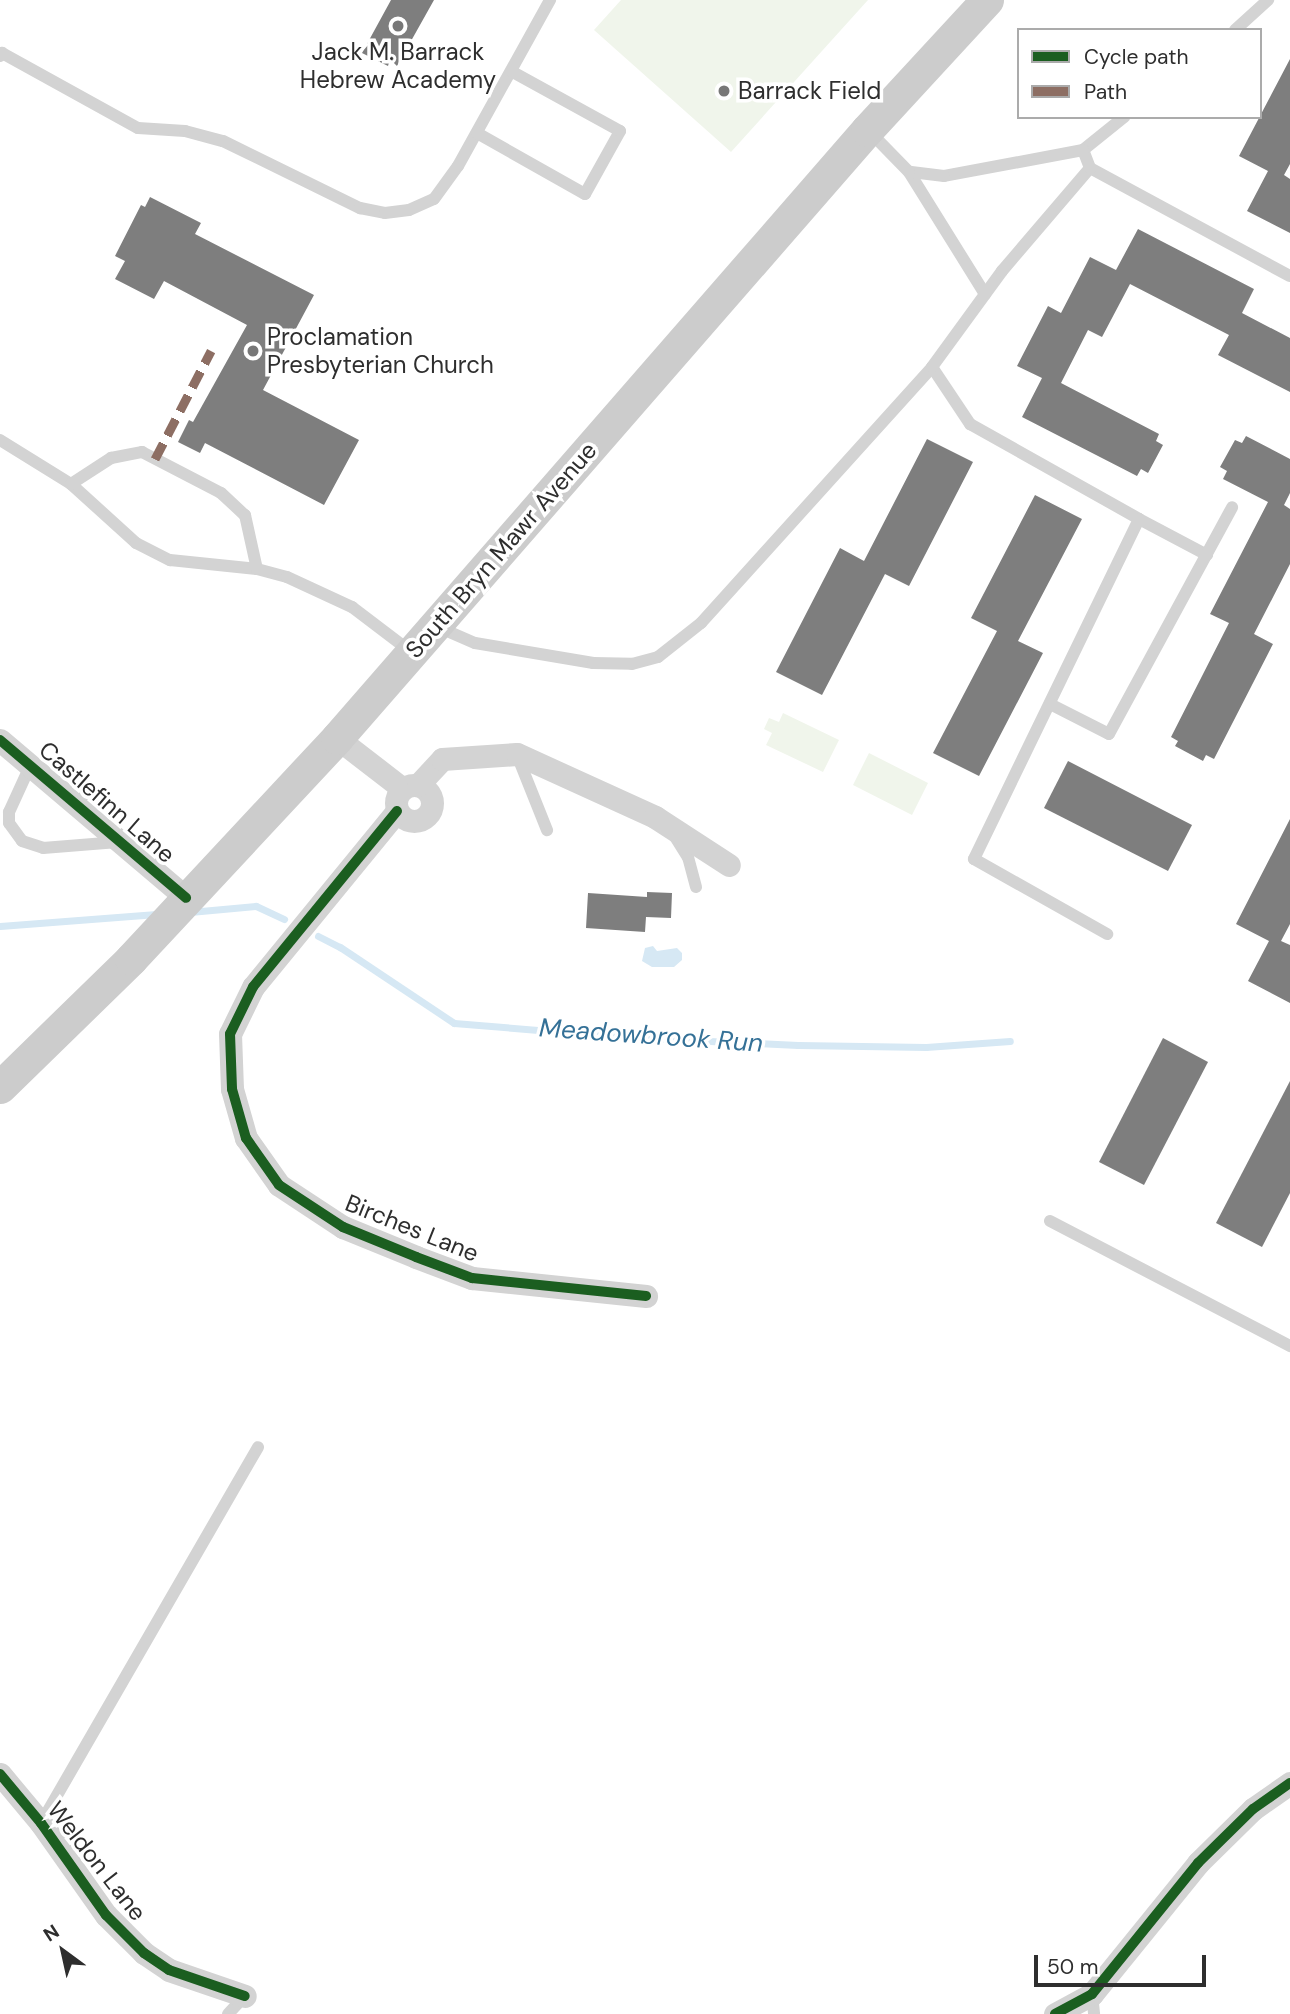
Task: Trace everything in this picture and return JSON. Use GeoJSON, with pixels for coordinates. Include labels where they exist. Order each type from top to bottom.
{"type":"FeatureCollection","features":[{"type":"Feature","properties":{"kind":"main road","name":"South Bryn Mawr Avenue"},"geometry":{"type":"LineString","coordinates":[[0,1087],[131,960],[337,738],[867,130],[987,0]]}},
{"type":"Feature","properties":{"kind":"street"},"geometry":{"type":"LineString","coordinates":[[337,738],[410,787],[430,796],[430,812],[417,821],[409,821],[397,811]]}},
{"type":"Feature","properties":{"kind":"street","name":"Castlefinn Lane"},"geometry":{"type":"LineString","coordinates":[[0,740],[121,841],[182,902]]}},
{"type":"Feature","properties":{"kind":"street","name":"Birches Lane"},"geometry":{"type":"LineString","coordinates":[[646,1296],[472,1278],[343,1227],[279,1185],[246,1138],[232,1089],[229,1034],[253,987],[397,811],[397,795],[442,759],[517,754],[668,825],[729,864]]}},
{"type":"Feature","properties":{"kind":"street","name":"Weldon Lane"},"geometry":{"type":"LineString","coordinates":[[0,1774],[41,1823],[106,1915],[144,1954],[169,1970],[246,1996]]}},
{"type":"Feature","properties":{"kind":"street"},"geometry":{"type":"LineString","coordinates":[[1055,2014],[1093,2004],[1198,1863],[1253,1810],[1290,1783]]}},
{"type":"Feature","properties":{"kind":"lane"},"geometry":{"type":"LineString","coordinates":[[0,56],[2,53],[138,128],[185,131],[223,141],[360,208],[385,213],[409,210],[434,199],[458,166],[550,0]]}},
{"type":"Feature","properties":{"kind":"lane"},"geometry":{"type":"LineString","coordinates":[[1237,28],[1268,0]]}},
{"type":"Feature","properties":{"kind":"lane"},"geometry":{"type":"LineString","coordinates":[[477,133],[585,194],[620,131],[511,71]]}},
{"type":"Feature","properties":{"kind":"lane"},"geometry":{"type":"LineString","coordinates":[[909,172],[944,176],[1083,150],[1122,119]]}},
{"type":"Feature","properties":{"kind":"lane"},"geometry":{"type":"LineString","coordinates":[[867,130],[909,172],[985,294]]}},
{"type":"Feature","properties":{"kind":"lane"},"geometry":{"type":"LineString","coordinates":[[1083,150],[1090,168],[1290,276]]}},
{"type":"Feature","properties":{"kind":"lane"},"geometry":{"type":"LineString","coordinates":[[435,625],[475,643],[593,663],[632,664],[658,657],[701,623],[932,367],[985,294],[1090,168]]}},
{"type":"Feature","properties":{"kind":"lane"},"geometry":{"type":"LineString","coordinates":[[932,367],[970,424],[1206,555]]}},
{"type":"Feature","properties":{"kind":"lane"},"geometry":{"type":"LineString","coordinates":[[0,440],[71,484],[136,543],[170,561],[257,569],[287,577],[352,607],[411,652]]}},
{"type":"Feature","properties":{"kind":"lane"},"geometry":{"type":"LineString","coordinates":[[71,484],[111,458],[142,452],[221,493],[245,515],[257,569]]}},
{"type":"Feature","properties":{"kind":"lane"},"geometry":{"type":"LineString","coordinates":[[1051,704],[1110,734],[1231,507]]}},
{"type":"Feature","properties":{"kind":"lane"},"geometry":{"type":"LineString","coordinates":[[1107,934],[974,859],[1139,519]]}},
{"type":"Feature","properties":{"kind":"lane"},"geometry":{"type":"LineString","coordinates":[[517,754],[547,830]]}},
{"type":"Feature","properties":{"kind":"lane"},"geometry":{"type":"LineString","coordinates":[[31,764],[9,812],[9,823],[22,841],[43,848],[121,841]]}},
{"type":"Feature","properties":{"kind":"lane"},"geometry":{"type":"LineString","coordinates":[[668,825],[688,857],[696,887]]}},
{"type":"Feature","properties":{"kind":"lane"},"geometry":{"type":"LineString","coordinates":[[1050,1221],[1290,1346]]}},
{"type":"Feature","properties":{"kind":"lane"},"geometry":{"type":"LineString","coordinates":[[41,1823],[258,1447]]}},
{"type":"Feature","properties":{"kind":"lane"},"geometry":{"type":"LineString","coordinates":[[228,2014],[246,1996]]}},
{"type":"Feature","properties":{"kind":"shaded area","name":"Barrack Field"},"geometry":{"type":"Polygon","coordinates":[[[621,0],[868,0],[731,152],[594,30],[621,0]]]}},
{"type":"Feature","properties":{"kind":"shaded area"},"geometry":{"type":"Polygon","coordinates":[[[783,713],[839,740],[823,772],[766,745],[772,733],[764,729],[769,718],[779,722],[783,713]]]}},
{"type":"Feature","properties":{"kind":"shaded area"},"geometry":{"type":"Polygon","coordinates":[[[869,753],[928,783],[912,815],[853,785],[869,753]]]}},
{"type":"Feature","properties":{"kind":"water"},"geometry":{"type":"Polygon","coordinates":[[[653,946],[657,951],[677,948],[682,953],[682,960],[674,967],[652,967],[642,961],[645,948],[653,946]]]}},
{"type":"Feature","properties":{"kind":"building","name":"Jack M. Barrack Hebrew Academy"},"geometry":{"type":"Polygon","coordinates":[[[391,0],[434,0],[397,66],[390,59],[388,66],[362,53],[391,0]]]}},
{"type":"Feature","properties":{"kind":"building"},"geometry":{"type":"Polygon","coordinates":[[[1290,59],[1290,164],[1284,175],[1290,179],[1290,233],[1247,211],[1268,171],[1239,156],[1258,119],[1262,119],[1262,112],[1290,59]]]}},
{"type":"Feature","properties":{"kind":"building","name":"Proclamation Presbyterian Church"},"geometry":{"type":"Polygon","coordinates":[[[150,197],[201,223],[195,234],[314,295],[263,390],[359,440],[324,505],[205,443],[200,453],[178,442],[189,420],[193,422],[247,325],[164,281],[154,299],[115,279],[125,261],[115,256],[141,205],[145,207],[150,197]]]}},
{"type":"Feature","properties":{"kind":"building"},"geometry":{"type":"Polygon","coordinates":[[[1138,229],[1254,289],[1242,313],[1290,338],[1290,392],[1218,355],[1229,335],[1130,284],[1102,337],[1088,330],[1061,383],[1159,434],[1156,441],[1163,445],[1148,473],[1141,469],[1137,476],[1022,417],[1042,378],[1017,366],[1048,306],[1061,313],[1090,257],[1116,270],[1138,229]]]}},
{"type":"Feature","properties":{"kind":"building"},"geometry":{"type":"Polygon","coordinates":[[[1246,436],[1290,459],[1290,493],[1284,505],[1290,509],[1290,564],[1254,634],[1273,644],[1214,759],[1206,755],[1203,761],[1175,746],[1178,741],[1171,737],[1229,623],[1210,614],[1268,502],[1223,479],[1227,471],[1220,467],[1235,440],[1242,443],[1246,436]]]}},
{"type":"Feature","properties":{"kind":"building"},"geometry":{"type":"Polygon","coordinates":[[[927,439],[973,462],[909,586],[885,574],[822,695],[776,672],[840,548],[864,561],[927,439]]]}},
{"type":"Feature","properties":{"kind":"building"},"geometry":{"type":"Polygon","coordinates":[[[1035,495],[1082,519],[1018,641],[1043,653],[979,776],[933,753],[997,631],[971,618],[1035,495]]]}},
{"type":"Feature","properties":{"kind":"building"},"geometry":{"type":"Polygon","coordinates":[[[1068,761],[1192,825],[1168,871],[1044,808],[1068,761]]]}},
{"type":"Feature","properties":{"kind":"building"},"geometry":{"type":"Polygon","coordinates":[[[1290,819],[1290,924],[1281,941],[1290,945],[1290,1003],[1248,981],[1269,941],[1236,924],[1290,819]]]}},
{"type":"Feature","properties":{"kind":"building"},"geometry":{"type":"Polygon","coordinates":[[[647,892],[672,893],[671,918],[646,917],[645,932],[586,928],[588,893],[647,897],[647,892]]]}},
{"type":"Feature","properties":{"kind":"building"},"geometry":{"type":"Polygon","coordinates":[[[1163,1038],[1208,1062],[1144,1185],[1099,1162],[1163,1038]]]}},
{"type":"Feature","properties":{"kind":"building"},"geometry":{"type":"Polygon","coordinates":[[[1290,1081],[1290,1193],[1262,1247],[1216,1223],[1290,1081]]]}},
{"type":"Feature","properties":{"kind":"waterway","name":"Meadowbrook Run"},"geometry":{"type":"LineString","coordinates":[[190,912],[256,906],[284,919]]}},
{"type":"Feature","properties":{"kind":"waterway","name":"Meadowbrook Run"},"geometry":{"type":"LineString","coordinates":[[0,926],[157,914]]}},
{"type":"Feature","properties":{"kind":"waterway","name":"Meadowbrook Run"},"geometry":{"type":"LineString","coordinates":[[318,936],[340,947],[454,1023],[623,1037],[798,1045],[926,1047],[1010,1041]]}},
{"type":"Feature","properties":{"kind":"marked path"},"geometry":{"type":"LineString","coordinates":[[155,459],[211,351]]}},
{"type":"Feature","properties":{"kind":"cycle path"},"geometry":{"type":"LineString","coordinates":[[0,740],[186,898]]}},
{"type":"Feature","properties":{"kind":"cycle path"},"geometry":{"type":"LineString","coordinates":[[397,811],[253,987],[230,1034],[232,1089],[246,1138],[279,1185],[343,1227],[416,1257],[472,1278],[646,1296]]}},
{"type":"Feature","properties":{"kind":"cycle path"},"geometry":{"type":"LineString","coordinates":[[0,1774],[41,1823],[106,1915],[144,1953],[169,1970],[245,1996]]}},
{"type":"Feature","properties":{"kind":"cycle path"},"geometry":{"type":"LineString","coordinates":[[1055,2014],[1092,1994],[1198,1863],[1253,1809],[1290,1783]]}},
{"type":"Feature","properties":{"kind":"place","name":"Jack M. Barrack Hebrew Academy"},"geometry":{"type":"Point","coordinates":[398,26]}},
{"type":"Feature","properties":{"kind":"place","name":"Barrack Field"},"geometry":{"type":"Point","coordinates":[724,91]}},
{"type":"Feature","properties":{"kind":"place","name":"Proclamation Presbyterian Church"},"geometry":{"type":"Point","coordinates":[253,351]}}]}
